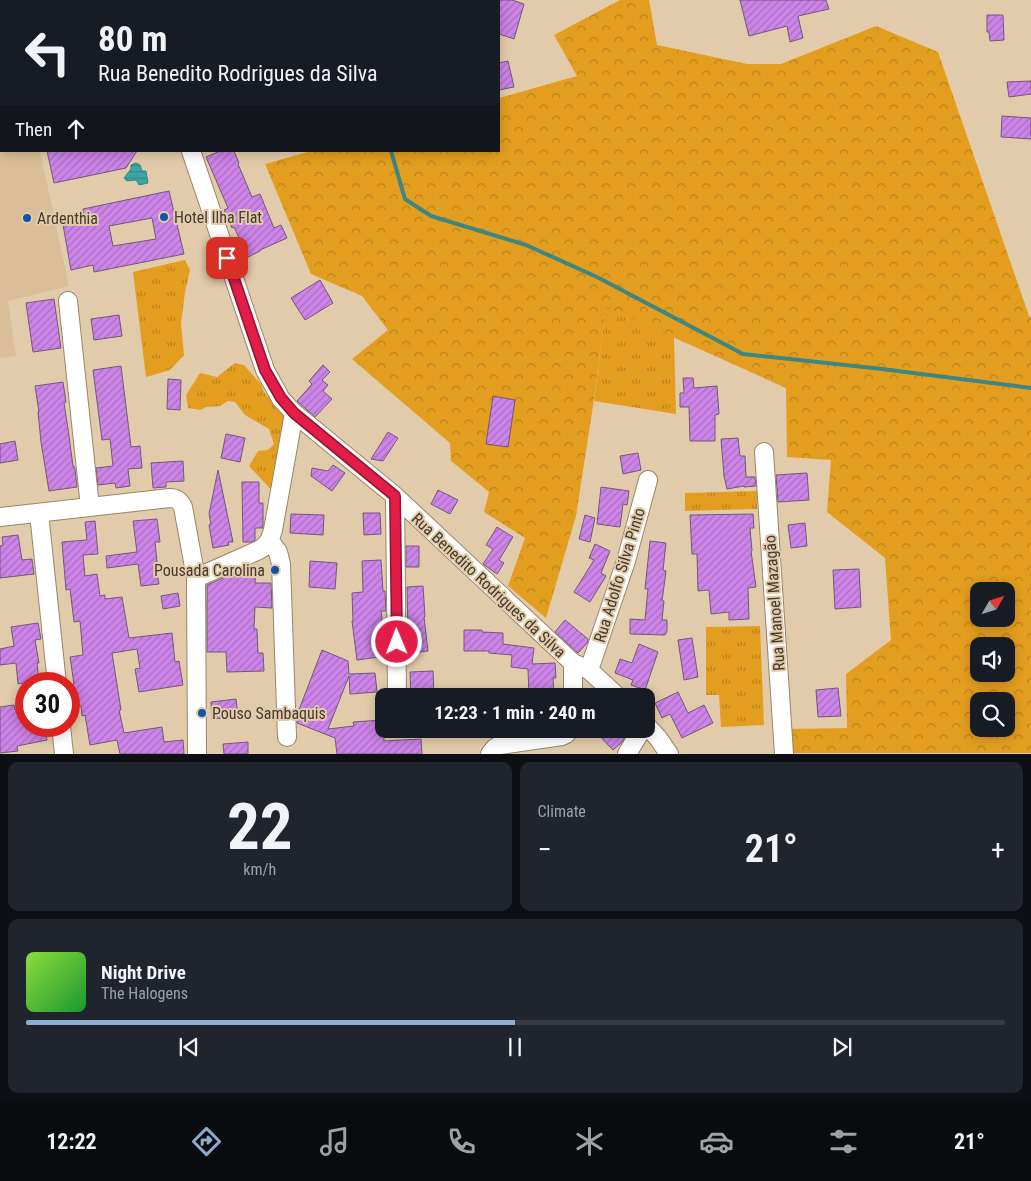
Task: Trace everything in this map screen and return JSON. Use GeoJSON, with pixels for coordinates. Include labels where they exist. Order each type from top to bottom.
{"type":"FeatureCollection","features":[{"type":"Feature","properties":{"kind":"street","name":"Rua Benedito Rodrigues da Silva"},"geometry":{"type":"LineString","coordinates":[[191,152],[265,370],[281,398],[294,413],[395,496],[581,667],[607,688]]}},
{"type":"Feature","properties":{"kind":"street"},"geometry":{"type":"LineString","coordinates":[[68,301],[90,507]]}},
{"type":"Feature","properties":{"kind":"street"},"geometry":{"type":"LineString","coordinates":[[196,578],[259,550],[270,542],[294,413]]}},
{"type":"Feature","properties":{"kind":"street","name":"Rua Manoel Mazagão"},"geometry":{"type":"LineString","coordinates":[[764,452],[784,754]]}},
{"type":"Feature","properties":{"kind":"street","name":"Rua Adolfo Silva Pinto"},"geometry":{"type":"LineString","coordinates":[[575,688],[581,667],[626,561],[648,480]]}},
{"type":"Feature","properties":{"kind":"street"},"geometry":{"type":"LineString","coordinates":[[395,496],[397,688]]}},
{"type":"Feature","properties":{"kind":"street"},"geometry":{"type":"LineString","coordinates":[[0,517],[170,498],[175,498],[180,502],[183,507],[196,578],[198,754]]}},
{"type":"Feature","properties":{"kind":"street"},"geometry":{"type":"LineString","coordinates":[[39,513],[56,672]]}},
{"type":"Feature","properties":{"kind":"street"},"geometry":{"type":"LineString","coordinates":[[270,542],[278,552],[281,564],[287,737]]}},
{"type":"Feature","properties":{"kind":"street"},"geometry":{"type":"LineString","coordinates":[[63,737],[64,754]]}},
{"type":"Feature","properties":{"kind":"street"},"geometry":{"type":"LineString","coordinates":[[490,754],[500,745],[548,738]]}},
{"type":"Feature","properties":{"kind":"street"},"geometry":{"type":"LineString","coordinates":[[626,754],[636,738]]}},
{"type":"Feature","properties":{"kind":"street"},"geometry":{"type":"LineString","coordinates":[[659,746],[668,754]]}},
{"type":"Feature","properties":{"kind":"shaded area","name":"Ardenthia"},"geometry":{"type":"Polygon","coordinates":[[[0,152],[40,152],[69,286],[8,301],[16,356],[0,358],[0,152]]]}},
{"type":"Feature","properties":{"kind":"green space"},"geometry":{"type":"Polygon","coordinates":[[[620,0],[649,0],[657,45],[747,64],[781,64],[876,26],[938,52],[1029,316],[1031,317],[1031,753],[791,753],[790,729],[847,728],[846,674],[891,640],[885,558],[827,512],[831,460],[787,457],[786,388],[606,307],[576,516],[546,618],[508,586],[525,538],[484,512],[489,492],[451,461],[450,443],[352,359],[388,330],[362,296],[311,274],[265,164],[307,152],[500,152],[500,98],[577,76],[554,35],[620,0]]]}},
{"type":"Feature","properties":{"kind":"green space"},"geometry":{"type":"Polygon","coordinates":[[[185,260],[190,270],[181,324],[184,355],[170,370],[146,377],[133,272],[185,260]]]}},
{"type":"Feature","properties":{"kind":"green space"},"geometry":{"type":"Polygon","coordinates":[[[606,306],[674,337],[676,414],[594,401],[606,306]]]}},
{"type":"Feature","properties":{"kind":"green space"},"geometry":{"type":"Polygon","coordinates":[[[235,363],[244,365],[261,384],[264,392],[285,417],[274,493],[249,466],[258,451],[268,450],[274,444],[269,429],[245,415],[235,402],[228,401],[220,406],[206,407],[200,410],[188,408],[186,395],[200,373],[217,377],[235,363]]]}},
{"type":"Feature","properties":{"kind":"green space"},"geometry":{"type":"Polygon","coordinates":[[[757,491],[757,509],[685,511],[685,493],[757,491]]]}},
{"type":"Feature","properties":{"kind":"green space"},"geometry":{"type":"Polygon","coordinates":[[[760,626],[764,725],[721,727],[719,695],[706,695],[706,627],[760,626]]]}},
{"type":"Feature","properties":{"kind":"water"},"geometry":{"type":"Polygon","coordinates":[[[136,163],[140,165],[142,171],[146,171],[148,183],[139,185],[136,180],[127,181],[124,178],[131,169],[131,165],[136,163]]]}},
{"type":"Feature","properties":{"kind":"building"},"geometry":{"type":"Polygon","coordinates":[[[500,0],[512,0],[524,4],[514,39],[500,34],[500,0]]]}},
{"type":"Feature","properties":{"kind":"building"},"geometry":{"type":"Polygon","coordinates":[[[740,0],[826,0],[829,9],[798,16],[803,38],[790,42],[787,26],[749,36],[740,0]]]}},
{"type":"Feature","properties":{"kind":"building"},"geometry":{"type":"Polygon","coordinates":[[[987,15],[1003,15],[1004,40],[990,41],[989,32],[987,32],[987,15]]]}},
{"type":"Feature","properties":{"kind":"building"},"geometry":{"type":"Polygon","coordinates":[[[508,61],[514,87],[500,90],[500,63],[508,61]]]}},
{"type":"Feature","properties":{"kind":"building"},"geometry":{"type":"Polygon","coordinates":[[[1031,81],[1031,94],[1009,97],[1007,82],[1031,81]]]}},
{"type":"Feature","properties":{"kind":"building"},"geometry":{"type":"Polygon","coordinates":[[[1002,116],[1031,118],[1031,139],[1001,137],[1002,116]]]}},
{"type":"Feature","properties":{"kind":"building"},"geometry":{"type":"Polygon","coordinates":[[[47,152],[136,152],[126,168],[54,183],[47,152]]]}},
{"type":"Feature","properties":{"kind":"building"},"geometry":{"type":"Polygon","coordinates":[[[218,152],[234,152],[252,197],[260,194],[274,228],[281,225],[287,238],[248,257],[224,210],[228,208],[206,157],[218,152]]]}},
{"type":"Feature","properties":{"kind":"building"},"geometry":{"type":"Polygon","coordinates":[[[169,191],[184,254],[94,272],[93,265],[71,270],[62,219],[84,215],[83,209],[169,191]],[[152,218],[109,226],[113,246],[156,239],[152,218]]]}},
{"type":"Feature","properties":{"kind":"building"},"geometry":{"type":"Polygon","coordinates":[[[320,280],[333,303],[305,320],[291,298],[320,280]]]}},
{"type":"Feature","properties":{"kind":"building"},"geometry":{"type":"Polygon","coordinates":[[[54,299],[61,348],[33,352],[26,303],[54,299]]]}},
{"type":"Feature","properties":{"kind":"building"},"geometry":{"type":"Polygon","coordinates":[[[119,315],[122,336],[94,340],[91,319],[119,315]]]}},
{"type":"Feature","properties":{"kind":"building"},"geometry":{"type":"Polygon","coordinates":[[[323,365],[330,372],[322,380],[328,385],[323,391],[332,399],[315,417],[297,401],[312,384],[309,381],[323,365]]]}},
{"type":"Feature","properties":{"kind":"building"},"geometry":{"type":"Polygon","coordinates":[[[121,366],[131,447],[140,446],[142,468],[128,469],[130,486],[116,488],[115,483],[98,485],[96,468],[113,466],[110,439],[102,440],[93,370],[121,366]]]}},
{"type":"Feature","properties":{"kind":"building"},"geometry":{"type":"Polygon","coordinates":[[[683,378],[693,378],[694,388],[717,386],[719,414],[715,415],[715,441],[690,441],[689,407],[680,407],[680,393],[684,393],[683,378]]]}},
{"type":"Feature","properties":{"kind":"building"},"geometry":{"type":"Polygon","coordinates":[[[168,379],[181,380],[180,410],[167,409],[168,379]]]}},
{"type":"Feature","properties":{"kind":"building"},"geometry":{"type":"Polygon","coordinates":[[[63,382],[66,402],[64,403],[77,487],[49,491],[35,386],[63,382]]]}},
{"type":"Feature","properties":{"kind":"building"},"geometry":{"type":"Polygon","coordinates":[[[493,396],[515,400],[508,447],[486,444],[493,396]]]}},
{"type":"Feature","properties":{"kind":"building"},"geometry":{"type":"Polygon","coordinates":[[[388,432],[398,438],[383,461],[371,459],[388,432]]]}},
{"type":"Feature","properties":{"kind":"building"},"geometry":{"type":"Polygon","coordinates":[[[226,434],[245,438],[240,462],[221,458],[226,434]]]}},
{"type":"Feature","properties":{"kind":"building"},"geometry":{"type":"Polygon","coordinates":[[[738,438],[740,456],[745,456],[746,477],[755,477],[756,486],[727,489],[721,439],[738,438]]]}},
{"type":"Feature","properties":{"kind":"building"},"geometry":{"type":"Polygon","coordinates":[[[15,441],[18,460],[0,463],[0,444],[15,441]]]}},
{"type":"Feature","properties":{"kind":"building"},"geometry":{"type":"Polygon","coordinates":[[[638,453],[641,470],[623,474],[620,456],[638,453]]]}},
{"type":"Feature","properties":{"kind":"building"},"geometry":{"type":"Polygon","coordinates":[[[183,461],[184,481],[166,482],[166,487],[153,488],[151,463],[183,461]]]}},
{"type":"Feature","properties":{"kind":"building"},"geometry":{"type":"Polygon","coordinates":[[[333,465],[345,473],[332,491],[311,476],[312,468],[328,471],[333,465]]]}},
{"type":"Feature","properties":{"kind":"building"},"geometry":{"type":"Polygon","coordinates":[[[218,470],[233,542],[228,542],[229,545],[213,548],[209,514],[218,470]]]}},
{"type":"Feature","properties":{"kind":"building"},"geometry":{"type":"Polygon","coordinates":[[[807,473],[809,500],[778,502],[776,475],[807,473]]]}},
{"type":"Feature","properties":{"kind":"building"},"geometry":{"type":"Polygon","coordinates":[[[242,482],[259,482],[259,503],[263,503],[263,528],[255,528],[255,540],[251,542],[243,542],[242,482]]]}},
{"type":"Feature","properties":{"kind":"building"},"geometry":{"type":"Polygon","coordinates":[[[601,487],[629,491],[627,505],[623,504],[620,527],[597,524],[601,487]]]}},
{"type":"Feature","properties":{"kind":"building"},"geometry":{"type":"Polygon","coordinates":[[[438,490],[458,500],[450,514],[431,504],[438,490]]]}},
{"type":"Feature","properties":{"kind":"building"},"geometry":{"type":"Polygon","coordinates":[[[363,513],[380,513],[381,534],[364,535],[363,513]]]}},
{"type":"Feature","properties":{"kind":"building"},"geometry":{"type":"Polygon","coordinates":[[[291,514],[324,515],[323,535],[290,533],[291,514]]]}},
{"type":"Feature","properties":{"kind":"building"},"geometry":{"type":"Polygon","coordinates":[[[753,514],[754,528],[750,528],[756,587],[748,588],[749,619],[729,620],[729,612],[711,614],[709,590],[698,591],[697,554],[692,554],[690,515],[753,514]]]}},
{"type":"Feature","properties":{"kind":"building"},"geometry":{"type":"Polygon","coordinates":[[[585,515],[595,518],[590,542],[579,539],[585,515]]]}},
{"type":"Feature","properties":{"kind":"building"},"geometry":{"type":"Polygon","coordinates":[[[157,519],[160,542],[155,542],[157,562],[155,562],[159,584],[141,586],[138,564],[107,568],[106,556],[137,552],[133,521],[157,519]]]}},
{"type":"Feature","properties":{"kind":"building"},"geometry":{"type":"Polygon","coordinates":[[[95,521],[98,554],[83,555],[85,576],[97,574],[100,596],[105,595],[105,599],[122,597],[129,638],[172,633],[175,662],[179,661],[183,685],[139,692],[135,669],[140,668],[137,649],[112,653],[121,710],[119,710],[124,733],[162,727],[164,742],[183,740],[184,754],[120,754],[117,740],[90,745],[85,715],[82,716],[80,706],[80,672],[72,672],[70,657],[83,655],[80,621],[74,622],[70,589],[66,590],[62,542],[87,540],[85,522],[95,521]]]}},
{"type":"Feature","properties":{"kind":"building"},"geometry":{"type":"Polygon","coordinates":[[[805,523],[807,546],[791,548],[788,525],[805,523]]]}},
{"type":"Feature","properties":{"kind":"building"},"geometry":{"type":"Polygon","coordinates":[[[497,527],[513,537],[499,560],[504,563],[497,574],[483,564],[493,549],[486,545],[497,527]]]}},
{"type":"Feature","properties":{"kind":"building"},"geometry":{"type":"Polygon","coordinates":[[[18,535],[22,560],[32,559],[34,574],[0,578],[0,546],[3,545],[2,537],[18,535]]]}},
{"type":"Feature","properties":{"kind":"building"},"geometry":{"type":"Polygon","coordinates":[[[650,541],[666,543],[663,570],[666,571],[662,601],[664,601],[662,620],[667,620],[665,635],[630,634],[630,619],[645,620],[648,589],[645,589],[650,541]]]}},
{"type":"Feature","properties":{"kind":"building"},"geometry":{"type":"Polygon","coordinates":[[[595,544],[610,551],[601,573],[606,576],[590,602],[574,592],[594,560],[589,558],[595,544]]]}},
{"type":"Feature","properties":{"kind":"building"},"geometry":{"type":"Polygon","coordinates":[[[406,546],[419,546],[419,567],[406,567],[406,546]]]}},
{"type":"Feature","properties":{"kind":"building"},"geometry":{"type":"Polygon","coordinates":[[[381,560],[386,611],[381,611],[386,656],[357,660],[352,621],[352,593],[363,592],[362,561],[381,560]]]}},
{"type":"Feature","properties":{"kind":"building"},"geometry":{"type":"Polygon","coordinates":[[[310,561],[337,563],[335,589],[309,587],[310,561]]]}},
{"type":"Feature","properties":{"kind":"building"},"geometry":{"type":"Polygon","coordinates":[[[256,567],[255,583],[271,583],[272,608],[255,607],[254,629],[257,629],[258,653],[263,653],[264,671],[227,672],[226,652],[207,652],[207,585],[234,573],[256,567]]]}},
{"type":"Feature","properties":{"kind":"building"},"geometry":{"type":"Polygon","coordinates":[[[859,569],[861,607],[835,609],[833,570],[859,569]]]}},
{"type":"Feature","properties":{"kind":"building"},"geometry":{"type":"Polygon","coordinates":[[[423,586],[428,651],[412,653],[408,629],[407,587],[423,586]]]}},
{"type":"Feature","properties":{"kind":"building"},"geometry":{"type":"Polygon","coordinates":[[[178,593],[180,606],[163,609],[161,596],[178,593]]]}},
{"type":"Feature","properties":{"kind":"building"},"geometry":{"type":"Polygon","coordinates":[[[565,620],[588,639],[587,643],[578,653],[555,632],[565,620]]]}},
{"type":"Feature","properties":{"kind":"building"},"geometry":{"type":"Polygon","coordinates":[[[38,623],[41,639],[35,640],[39,663],[37,663],[38,672],[17,672],[16,663],[0,665],[0,649],[14,646],[11,627],[38,623]]]}},
{"type":"Feature","properties":{"kind":"building"},"geometry":{"type":"Polygon","coordinates":[[[464,630],[503,633],[503,644],[534,648],[532,664],[555,663],[556,678],[553,678],[554,688],[529,688],[528,669],[511,667],[512,655],[489,653],[489,651],[464,651],[464,630]]]}},
{"type":"Feature","properties":{"kind":"building"},"geometry":{"type":"Polygon","coordinates":[[[692,638],[698,677],[684,680],[678,640],[692,638]]]}},
{"type":"Feature","properties":{"kind":"building"},"geometry":{"type":"Polygon","coordinates":[[[639,644],[658,652],[646,688],[631,685],[633,680],[615,673],[620,659],[632,663],[639,644]]]}},
{"type":"Feature","properties":{"kind":"building"},"geometry":{"type":"Polygon","coordinates":[[[322,650],[348,661],[349,674],[375,673],[377,688],[375,692],[350,694],[349,676],[328,729],[354,726],[353,722],[375,721],[375,738],[384,738],[384,741],[421,739],[422,754],[337,754],[335,738],[297,723],[297,715],[322,650]]]}},
{"type":"Feature","properties":{"kind":"building"},"geometry":{"type":"Polygon","coordinates":[[[433,671],[434,688],[411,688],[410,672],[433,671]]]}},
{"type":"Feature","properties":{"kind":"building"},"geometry":{"type":"Polygon","coordinates":[[[838,688],[841,716],[818,717],[816,690],[838,688]]]}},
{"type":"Feature","properties":{"kind":"building"},"geometry":{"type":"Polygon","coordinates":[[[678,692],[688,713],[704,705],[713,723],[682,738],[670,714],[662,718],[655,703],[678,692]]]}},
{"type":"Feature","properties":{"kind":"building"},"geometry":{"type":"Polygon","coordinates":[[[236,699],[238,717],[212,719],[211,702],[236,699]]]}},
{"type":"Feature","properties":{"kind":"building"},"geometry":{"type":"Polygon","coordinates":[[[14,705],[15,737],[46,737],[47,740],[17,746],[18,751],[0,753],[0,707],[14,705]]]}},
{"type":"Feature","properties":{"kind":"building"},"geometry":{"type":"Polygon","coordinates":[[[602,738],[624,738],[622,742],[613,750],[602,738]]]}},
{"type":"Feature","properties":{"kind":"building"},"geometry":{"type":"Polygon","coordinates":[[[248,742],[248,754],[224,754],[223,744],[248,742]]]}},
{"type":"Feature","properties":{"kind":"waterway"},"geometry":{"type":"LineString","coordinates":[[391,152],[405,199],[431,216],[526,245],[597,277],[743,354],[1031,388]]}},
{"type":"Feature","properties":{"kind":"place","name":"Hotel Ilha Flat"},"geometry":{"type":"Point","coordinates":[164,217]}},
{"type":"Feature","properties":{"kind":"place","name":"Ardenthia"},"geometry":{"type":"Point","coordinates":[27,218]}},
{"type":"Feature","properties":{"kind":"place","name":"Pousada Carolina"},"geometry":{"type":"Point","coordinates":[275,570]}},
{"type":"Feature","properties":{"kind":"place","name":"Pouso Sambaquis"},"geometry":{"type":"Point","coordinates":[202,713]}},
{"type":"Feature","properties":{"kind":"route"},"geometry":{"type":"LineString","coordinates":[[227,258],[265,370],[281,398],[294,413],[395,496],[397,642]]}}]}
